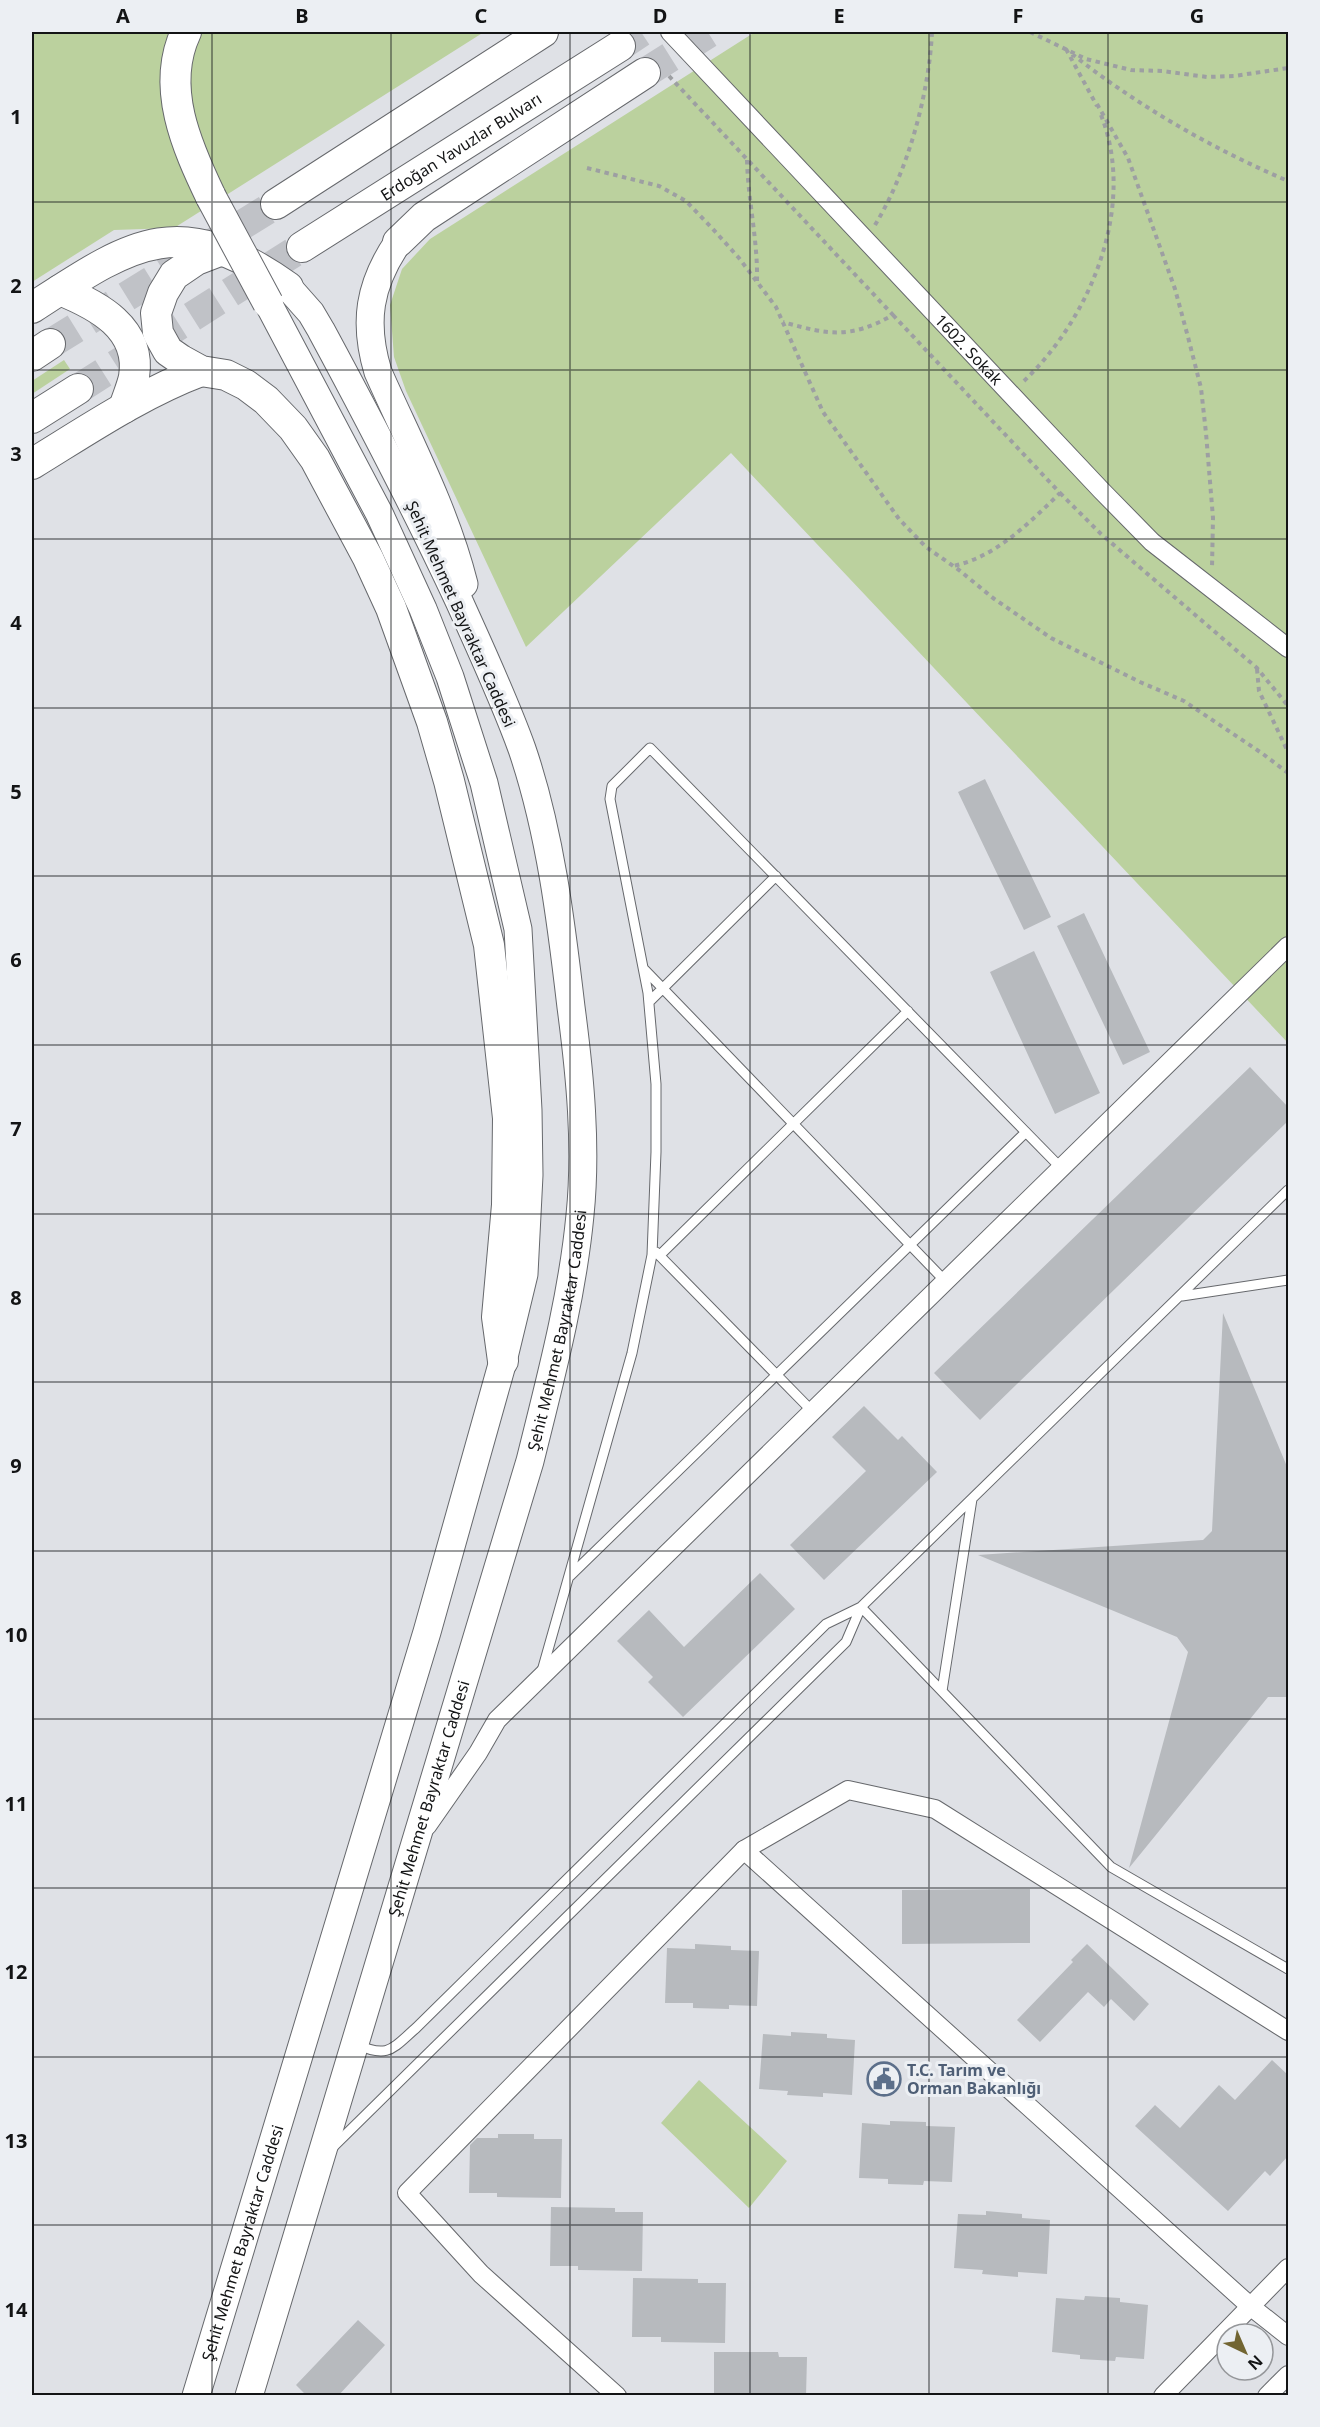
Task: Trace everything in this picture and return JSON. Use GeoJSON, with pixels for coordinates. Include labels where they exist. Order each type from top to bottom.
{"type":"FeatureCollection","features":[{"type":"Feature","properties":{"kind":"main road"},"geometry":{"type":"LineString","coordinates":[[186,32],[178,57],[176,76],[179,118],[191,155],[211,197],[278,295]]}},
{"type":"Feature","properties":{"kind":"main road"},"geometry":{"type":"LineString","coordinates":[[276,204],[543,32]]}},
{"type":"Feature","properties":{"kind":"main road","name":"Erdoğan Yavuzlar Bulvarı"},"geometry":{"type":"LineString","coordinates":[[302,247],[620,46]]}},
{"type":"Feature","properties":{"kind":"main road"},"geometry":{"type":"LineString","coordinates":[[478,643],[451,537],[378,372],[372,352],[370,327],[375,285],[383,265],[398,242],[424,217],[656,74]]}},
{"type":"Feature","properties":{"kind":"main road"},"geometry":{"type":"LineString","coordinates":[[32,308],[102,264],[126,252],[151,244],[171,242],[191,242],[222,250],[254,265],[278,295]]}},
{"type":"Feature","properties":{"kind":"main road"},"geometry":{"type":"LineString","coordinates":[[222,250],[196,261],[174,275],[163,293],[156,314],[158,333],[168,351],[201,371],[226,375],[246,385],[266,400],[293,428],[315,459],[368,558],[391,608],[432,722],[481,913],[489,945],[508,1118],[507,1205],[497,1317],[503,1361]]}},
{"type":"Feature","properties":{"kind":"main road"},"geometry":{"type":"LineString","coordinates":[[60,290],[97,306],[113,318],[131,344],[134,376],[124,408]]}},
{"type":"Feature","properties":{"kind":"main road","name":"Şehit Mehmet Bayraktar Caddesi"},"geometry":{"type":"LineString","coordinates":[[249,2396],[530,1461],[567,1306],[581,1212],[582,1142],[578,1070],[559,917],[531,779],[508,715],[478,643],[422,524],[332,350],[310,313],[278,295]]}},
{"type":"Feature","properties":{"kind":"main road","name":"Şehit Mehmet Bayraktar Caddesi"},"geometry":{"type":"LineString","coordinates":[[196,2396],[423,1643],[503,1361],[524,1274],[529,1175],[528,1110],[518,929],[484,783],[450,677],[423,609],[278,295]]}},
{"type":"Feature","properties":{"kind":"main road"},"geometry":{"type":"LineString","coordinates":[[32,464],[124,408],[172,382],[201,371]]}},
{"type":"Feature","properties":{"kind":"main road"},"geometry":{"type":"LineString","coordinates":[[32,418],[78,389]]}},
{"type":"Feature","properties":{"kind":"street","name":"1602. Sokak"},"geometry":{"type":"LineString","coordinates":[[670,32],[1152,542],[1288,648]]}},
{"type":"Feature","properties":{"kind":"street"},"geometry":{"type":"LineString","coordinates":[[416,1842],[478,1753],[496,1720],[1288,946]]}},
{"type":"Feature","properties":{"kind":"street"},"geometry":{"type":"LineString","coordinates":[[617,2396],[481,2274],[407,2193],[744,1850],[848,1790],[934,1809],[1288,2031]]}},
{"type":"Feature","properties":{"kind":"street"},"geometry":{"type":"LineString","coordinates":[[744,1850],[1250,2307],[1288,2336]]}},
{"type":"Feature","properties":{"kind":"street"},"geometry":{"type":"LineString","coordinates":[[1163,2396],[1288,2268]]}},
{"type":"Feature","properties":{"kind":"street"},"geometry":{"type":"LineString","coordinates":[[1267,2396],[1288,2375]]}},
{"type":"Feature","properties":{"kind":"lane"},"geometry":{"type":"LineString","coordinates":[[540,1677],[632,1353],[656,1252],[656,1084],[648,1002],[644,969],[610,799],[612,786],[650,748],[1061,1168]]}},
{"type":"Feature","properties":{"kind":"lane"},"geometry":{"type":"LineString","coordinates":[[648,1002],[776,876]]}},
{"type":"Feature","properties":{"kind":"lane"},"geometry":{"type":"LineString","coordinates":[[644,969],[945,1281]]}},
{"type":"Feature","properties":{"kind":"lane"},"geometry":{"type":"LineString","coordinates":[[656,1252],[793,1124],[908,1011]]}},
{"type":"Feature","properties":{"kind":"lane"},"geometry":{"type":"LineString","coordinates":[[568,1578],[1026,1132]]}},
{"type":"Feature","properties":{"kind":"lane"},"geometry":{"type":"LineString","coordinates":[[355,2043],[374,2052],[385,2052],[416,2028],[826,1624],[861,1608],[1288,1190]]}},
{"type":"Feature","properties":{"kind":"lane"},"geometry":{"type":"LineString","coordinates":[[656,1252],[812,1411]]}},
{"type":"Feature","properties":{"kind":"lane"},"geometry":{"type":"LineString","coordinates":[[1182,1296],[1288,1280]]}},
{"type":"Feature","properties":{"kind":"lane"},"geometry":{"type":"LineString","coordinates":[[942,1691],[972,1499]]}},
{"type":"Feature","properties":{"kind":"lane"},"geometry":{"type":"LineString","coordinates":[[861,1608],[1111,1868],[1288,1969]]}},
{"type":"Feature","properties":{"kind":"lane"},"geometry":{"type":"LineString","coordinates":[[321,2158],[846,1642],[861,1608]]}},
{"type":"Feature","properties":{"kind":"path"},"geometry":{"type":"LineString","coordinates":[[865,240],[878,219],[912,138],[930,65],[932,32]]}},
{"type":"Feature","properties":{"kind":"path"},"geometry":{"type":"LineString","coordinates":[[1030,32],[1086,59],[1131,70],[1207,77],[1288,69]]}},
{"type":"Feature","properties":{"kind":"path"},"geometry":{"type":"LineString","coordinates":[[1066,49],[1128,158],[1175,289],[1201,388],[1213,518],[1211,590]]}},
{"type":"Feature","properties":{"kind":"path"},"geometry":{"type":"LineString","coordinates":[[1066,49],[1113,86],[1160,117],[1288,181]]}},
{"type":"Feature","properties":{"kind":"path"},"geometry":{"type":"LineString","coordinates":[[656,74],[747,160],[1060,493],[1101,534],[1257,668],[1288,706]]}},
{"type":"Feature","properties":{"kind":"path"},"geometry":{"type":"LineString","coordinates":[[1010,394],[1030,375],[1073,320],[1087,294],[1113,216],[1113,163],[1105,125],[1097,104]]}},
{"type":"Feature","properties":{"kind":"path"},"geometry":{"type":"LineString","coordinates":[[747,160],[748,194],[756,241],[757,283]]}},
{"type":"Feature","properties":{"kind":"path"},"geometry":{"type":"LineString","coordinates":[[587,168],[659,186],[686,201],[739,258],[776,307],[823,412],[899,519],[926,547],[1050,638],[1184,701],[1263,754],[1288,774]]}},
{"type":"Feature","properties":{"kind":"path"},"geometry":{"type":"LineString","coordinates":[[782,321],[817,330],[845,333],[872,326],[893,315]]}},
{"type":"Feature","properties":{"kind":"path"},"geometry":{"type":"LineString","coordinates":[[953,566],[970,563],[1002,546],[1060,493]]}},
{"type":"Feature","properties":{"kind":"path"},"geometry":{"type":"LineString","coordinates":[[1257,668],[1259,691],[1288,752]]}},
{"type":"Feature","properties":{"kind":"green space"},"geometry":{"type":"Polygon","coordinates":[[[32,32],[484,32],[174,228],[114,230],[32,282],[32,32]]]}},
{"type":"Feature","properties":{"kind":"green space"},"geometry":{"type":"Polygon","coordinates":[[[755,32],[1288,32],[1288,1043],[731,453],[526,647],[406,391],[394,357],[390,305],[402,269],[430,239],[755,32]]]}},
{"type":"Feature","properties":{"kind":"green space"},"geometry":{"type":"Polygon","coordinates":[[[64,360],[70,369],[32,394],[32,381],[64,360]]]}},
{"type":"Feature","properties":{"kind":"green space"},"geometry":{"type":"Polygon","coordinates":[[[699,2080],[787,2161],[749,2208],[661,2123],[699,2080]]]}},
{"type":"Feature","properties":{"kind":"building"},"geometry":{"type":"Polygon","coordinates":[[[985,779],[1051,917],[1024,930],[958,792],[985,779]]]}},
{"type":"Feature","properties":{"kind":"building"},"geometry":{"type":"Polygon","coordinates":[[[1084,913],[1150,1052],[1123,1065],[1057,926],[1084,913]]]}},
{"type":"Feature","properties":{"kind":"building"},"geometry":{"type":"Polygon","coordinates":[[[1034,951],[1100,1093],[1055,1114],[990,972],[1034,951]]]}},
{"type":"Feature","properties":{"kind":"building"},"geometry":{"type":"Polygon","coordinates":[[[1250,1067],[1288,1107],[1288,1121],[980,1420],[934,1373],[1250,1067]]]}},
{"type":"Feature","properties":{"kind":"building"},"geometry":{"type":"Polygon","coordinates":[[[1223,1313],[1288,1469],[1288,1697],[1268,1697],[1129,1868],[1188,1652],[1177,1637],[978,1555],[1203,1540],[1212,1531],[1223,1313]]]}},
{"type":"Feature","properties":{"kind":"building"},"geometry":{"type":"Polygon","coordinates":[[[864,1406],[898,1440],[902,1436],[937,1472],[824,1580],[790,1545],[866,1471],[832,1437],[864,1406]]]}},
{"type":"Feature","properties":{"kind":"building"},"geometry":{"type":"Polygon","coordinates":[[[760,1573],[795,1609],[683,1717],[648,1682],[653,1677],[617,1641],[649,1610],[684,1647],[760,1573]]]}},
{"type":"Feature","properties":{"kind":"building"},"geometry":{"type":"Polygon","coordinates":[[[1030,1889],[1030,1943],[902,1944],[902,1890],[1030,1889]]]}},
{"type":"Feature","properties":{"kind":"building"},"geometry":{"type":"Polygon","coordinates":[[[695,1944],[731,1946],[731,1950],[759,1951],[757,2006],[729,2005],[729,2009],[693,2008],[693,2003],[665,2003],[667,1948],[695,1949],[695,1944]]]}},
{"type":"Feature","properties":{"kind":"building"},"geometry":{"type":"Polygon","coordinates":[[[1087,1944],[1149,2004],[1134,2021],[1111,1999],[1104,2007],[1088,1992],[1040,2042],[1017,2020],[1073,1962],[1071,1960],[1087,1944]]]}},
{"type":"Feature","properties":{"kind":"building"},"geometry":{"type":"Polygon","coordinates":[[[791,2032],[827,2034],[827,2038],[855,2040],[852,2095],[823,2093],[823,2097],[787,2095],[788,2091],[759,2089],[763,2034],[791,2036],[791,2032]]]}},
{"type":"Feature","properties":{"kind":"building"},"geometry":{"type":"Polygon","coordinates":[[[1272,2060],[1288,2075],[1288,2156],[1270,2176],[1265,2171],[1228,2211],[1135,2126],[1155,2105],[1180,2128],[1219,2085],[1235,2100],[1272,2060]]]}},
{"type":"Feature","properties":{"kind":"building"},"geometry":{"type":"Polygon","coordinates":[[[890,2121],[926,2122],[926,2126],[955,2127],[952,2182],[924,2181],[923,2185],[888,2184],[888,2179],[859,2178],[862,2123],[890,2125],[890,2121]]]}},
{"type":"Feature","properties":{"kind":"building"},"geometry":{"type":"Polygon","coordinates":[[[498,2134],[534,2134],[534,2139],[562,2139],[561,2198],[497,2197],[497,2193],[469,2193],[470,2145],[477,2138],[498,2138],[498,2134]]]}},
{"type":"Feature","properties":{"kind":"building"},"geometry":{"type":"Polygon","coordinates":[[[551,2207],[615,2208],[615,2212],[643,2212],[642,2271],[578,2270],[578,2266],[550,2266],[551,2207]]]}},
{"type":"Feature","properties":{"kind":"building"},"geometry":{"type":"Polygon","coordinates":[[[986,2211],[1022,2214],[1022,2218],[1050,2220],[1047,2274],[1018,2272],[1018,2277],[982,2274],[983,2270],[954,2268],[958,2214],[986,2215],[986,2211]]]}},
{"type":"Feature","properties":{"kind":"building"},"geometry":{"type":"Polygon","coordinates":[[[633,2278],[698,2279],[698,2283],[726,2283],[725,2343],[661,2342],[661,2337],[632,2337],[633,2278]]]}},
{"type":"Feature","properties":{"kind":"building"},"geometry":{"type":"Polygon","coordinates":[[[1085,2296],[1120,2298],[1120,2302],[1148,2305],[1144,2359],[1116,2357],[1115,2361],[1080,2359],[1080,2355],[1052,2352],[1056,2298],[1084,2300],[1085,2296]]]}},
{"type":"Feature","properties":{"kind":"building"},"geometry":{"type":"Polygon","coordinates":[[[358,2320],[385,2345],[338,2396],[307,2396],[296,2385],[358,2320]]]}},
{"type":"Feature","properties":{"kind":"building"},"geometry":{"type":"Polygon","coordinates":[[[714,2352],[778,2352],[779,2357],[807,2357],[806,2396],[714,2396],[714,2352]]]}},
{"type":"Feature","properties":{"kind":"tunnel"},"geometry":{"type":"LineString","coordinates":[[620,46],[641,32]]}},
{"type":"Feature","properties":{"kind":"tunnel"},"geometry":{"type":"LineString","coordinates":[[645,73],[710,32]]}},
{"type":"Feature","properties":{"kind":"tunnel"},"geometry":{"type":"LineString","coordinates":[[50,344],[276,204]]}},
{"type":"Feature","properties":{"kind":"tunnel"},"geometry":{"type":"LineString","coordinates":[[78,389],[302,247]]}},
{"type":"Feature","properties":{"kind":"place","name":"T.C. Tarım ve Orman Bakanlığı"},"geometry":{"type":"Point","coordinates":[884,2079]}}]}
